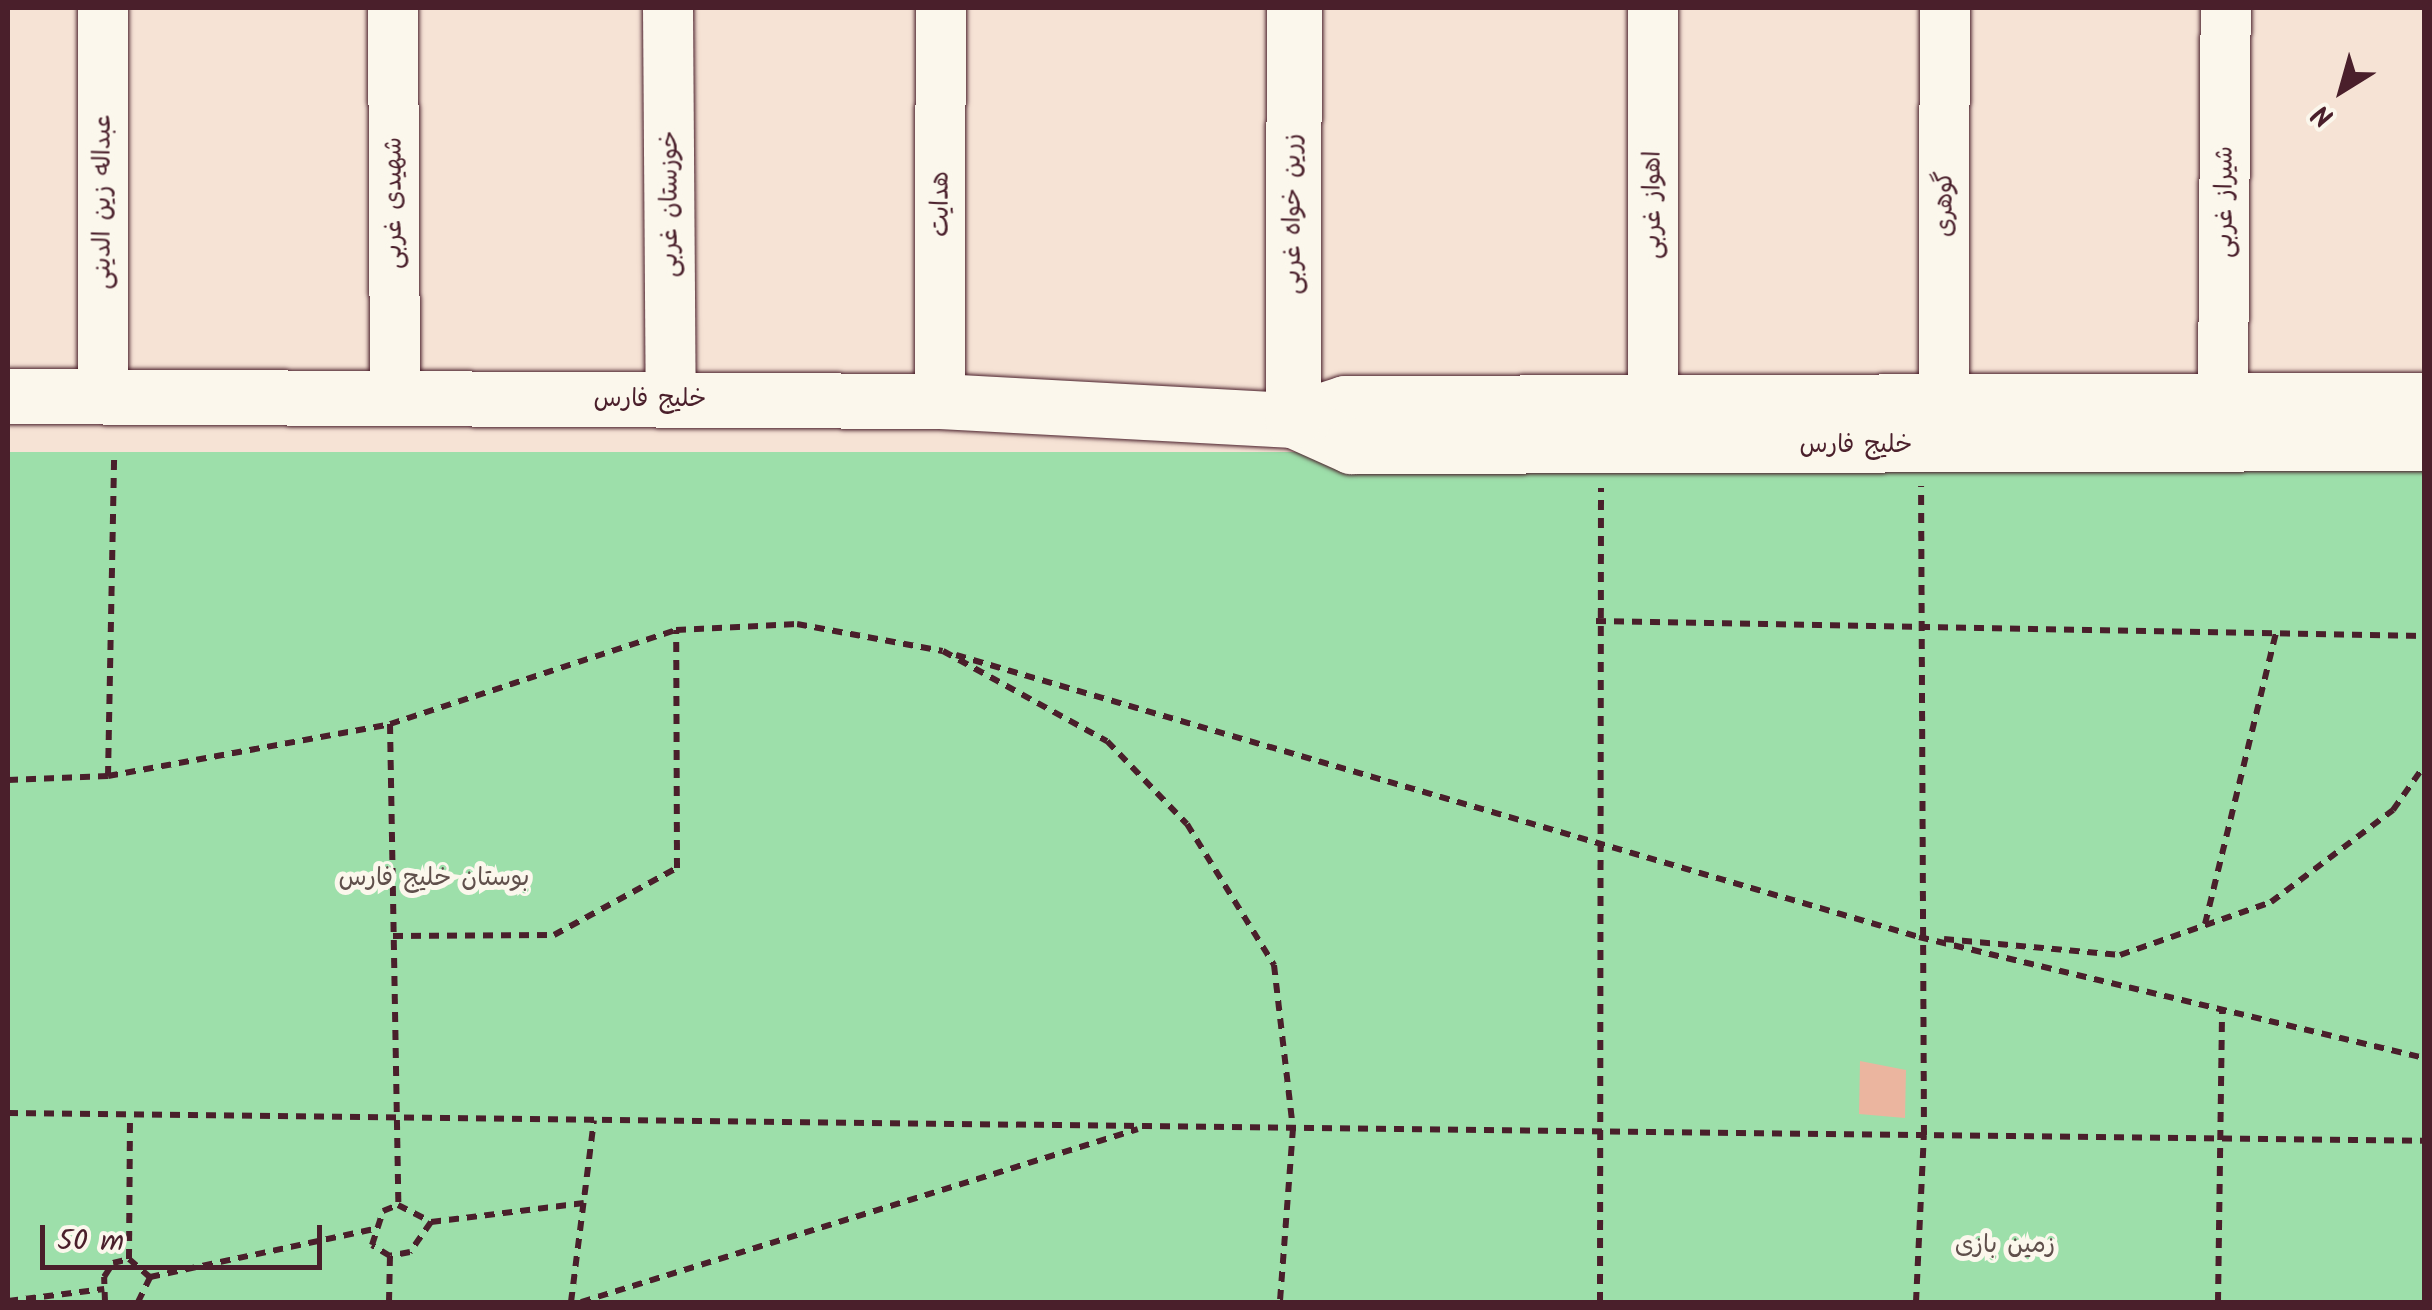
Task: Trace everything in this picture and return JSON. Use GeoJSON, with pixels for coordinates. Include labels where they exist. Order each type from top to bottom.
{"type":"FeatureCollection","features":[{"type":"Feature","properties":{"kind":"main road","name":"زرین خواه غربی"},"geometry":{"type":"LineString","coordinates":[[1293,420],[1294,8]]}},
{"type":"Feature","properties":{"kind":"main road","name":"خلیج فارس"},"geometry":{"type":"LineString","coordinates":[[8,396],[940,402],[1293,420],[1345,403],[2223,396],[2424,400]]}},
{"type":"Feature","properties":{"kind":"main road","name":"خلیج فارس"},"geometry":{"type":"LineString","coordinates":[[1293,420],[1351,446],[2424,443]]}},
{"type":"Feature","properties":{"kind":"street","name":"عبداله زین الدینی"},"geometry":{"type":"LineString","coordinates":[[103,8],[103,396]]}},
{"type":"Feature","properties":{"kind":"street","name":"شهیدی غربی"},"geometry":{"type":"LineString","coordinates":[[393,8],[395,398]]}},
{"type":"Feature","properties":{"kind":"street","name":"خوزستان غربی"},"geometry":{"type":"LineString","coordinates":[[668,8],[671,400]]}},
{"type":"Feature","properties":{"kind":"street","name":"هدایت"},"geometry":{"type":"LineString","coordinates":[[940,402],[942,8]]}},
{"type":"Feature","properties":{"kind":"street","name":"اهواز غربی"},"geometry":{"type":"LineString","coordinates":[[1653,402],[1654,8]]}},
{"type":"Feature","properties":{"kind":"street","name":"گوهری"},"geometry":{"type":"LineString","coordinates":[[1944,401],[1945,8]]}},
{"type":"Feature","properties":{"kind":"street","name":"شیراز غربی"},"geometry":{"type":"LineString","coordinates":[[2223,396],[2226,8]]}},
{"type":"Feature","properties":{"kind":"path"},"geometry":{"type":"LineString","coordinates":[[108,776],[114,452]]}},
{"type":"Feature","properties":{"kind":"path"},"geometry":{"type":"LineString","coordinates":[[1916,1302],[1924,1135],[1919,937],[1922,465]]}},
{"type":"Feature","properties":{"kind":"path"},"geometry":{"type":"LineString","coordinates":[[1600,1302],[1596,620],[1602,482]]}},
{"type":"Feature","properties":{"kind":"path"},"geometry":{"type":"LineString","coordinates":[[1596,620],[2424,636]]}},
{"type":"Feature","properties":{"kind":"path"},"geometry":{"type":"LineString","coordinates":[[8,780],[108,776],[390,724],[676,630],[797,624],[944,651],[1919,937],[2424,1058]]}},
{"type":"Feature","properties":{"kind":"path"},"geometry":{"type":"LineString","coordinates":[[393,936],[554,934],[677,868],[676,630]]}},
{"type":"Feature","properties":{"kind":"path"},"geometry":{"type":"LineString","coordinates":[[2204,925],[2276,633]]}},
{"type":"Feature","properties":{"kind":"path"},"geometry":{"type":"LineString","coordinates":[[944,651],[1107,741],[1187,824],[1274,965],[1292,1128],[1280,1302]]}},
{"type":"Feature","properties":{"kind":"path"},"geometry":{"type":"LineString","coordinates":[[390,724],[398,1204]]}},
{"type":"Feature","properties":{"kind":"path"},"geometry":{"type":"LineString","coordinates":[[1919,937],[2120,954],[2271,902],[2393,810],[2424,766]]}},
{"type":"Feature","properties":{"kind":"path"},"geometry":{"type":"LineString","coordinates":[[2218,1302],[2222,1010]]}},
{"type":"Feature","properties":{"kind":"path"},"geometry":{"type":"LineString","coordinates":[[8,1114],[2424,1141]]}},
{"type":"Feature","properties":{"kind":"path"},"geometry":{"type":"LineString","coordinates":[[130,1115],[129,1259],[150,1277]]}},
{"type":"Feature","properties":{"kind":"path"},"geometry":{"type":"LineString","coordinates":[[572,1302],[594,1120]]}},
{"type":"Feature","properties":{"kind":"path"},"geometry":{"type":"LineString","coordinates":[[581,1302],[1148,1126]]}},
{"type":"Feature","properties":{"kind":"path"},"geometry":{"type":"LineString","coordinates":[[398,1204],[431,1222],[584,1203]]}},
{"type":"Feature","properties":{"kind":"path"},"geometry":{"type":"LineString","coordinates":[[398,1204],[383,1211],[373,1229],[372,1245],[390,1256],[410,1252],[431,1222]]}},
{"type":"Feature","properties":{"kind":"path"},"geometry":{"type":"LineString","coordinates":[[150,1277],[373,1229]]}},
{"type":"Feature","properties":{"kind":"path"},"geometry":{"type":"LineString","coordinates":[[389,1302],[390,1256]]}},
{"type":"Feature","properties":{"kind":"path"},"geometry":{"type":"LineString","coordinates":[[105,1302],[104,1289],[113,1263],[129,1259]]}},
{"type":"Feature","properties":{"kind":"path"},"geometry":{"type":"LineString","coordinates":[[138,1302],[150,1277]]}},
{"type":"Feature","properties":{"kind":"path"},"geometry":{"type":"LineString","coordinates":[[8,1301],[104,1289]]}},
{"type":"Feature","properties":{"kind":"green space","name":"بوستان خلیج فارس"},"geometry":{"type":"Polygon","coordinates":[[[8,452],[2424,452],[2424,1302],[8,1302],[8,452]]]}},
{"type":"Feature","properties":{"kind":"building"},"geometry":{"type":"Polygon","coordinates":[[[1860,1061],[1906,1070],[1905,1118],[1859,1114],[1860,1061]]]}},
{"type":"Feature","properties":{"kind":"park label","name":"زمین بازی"},"geometry":{"type":"Point","coordinates":[2005,1245]}}]}
